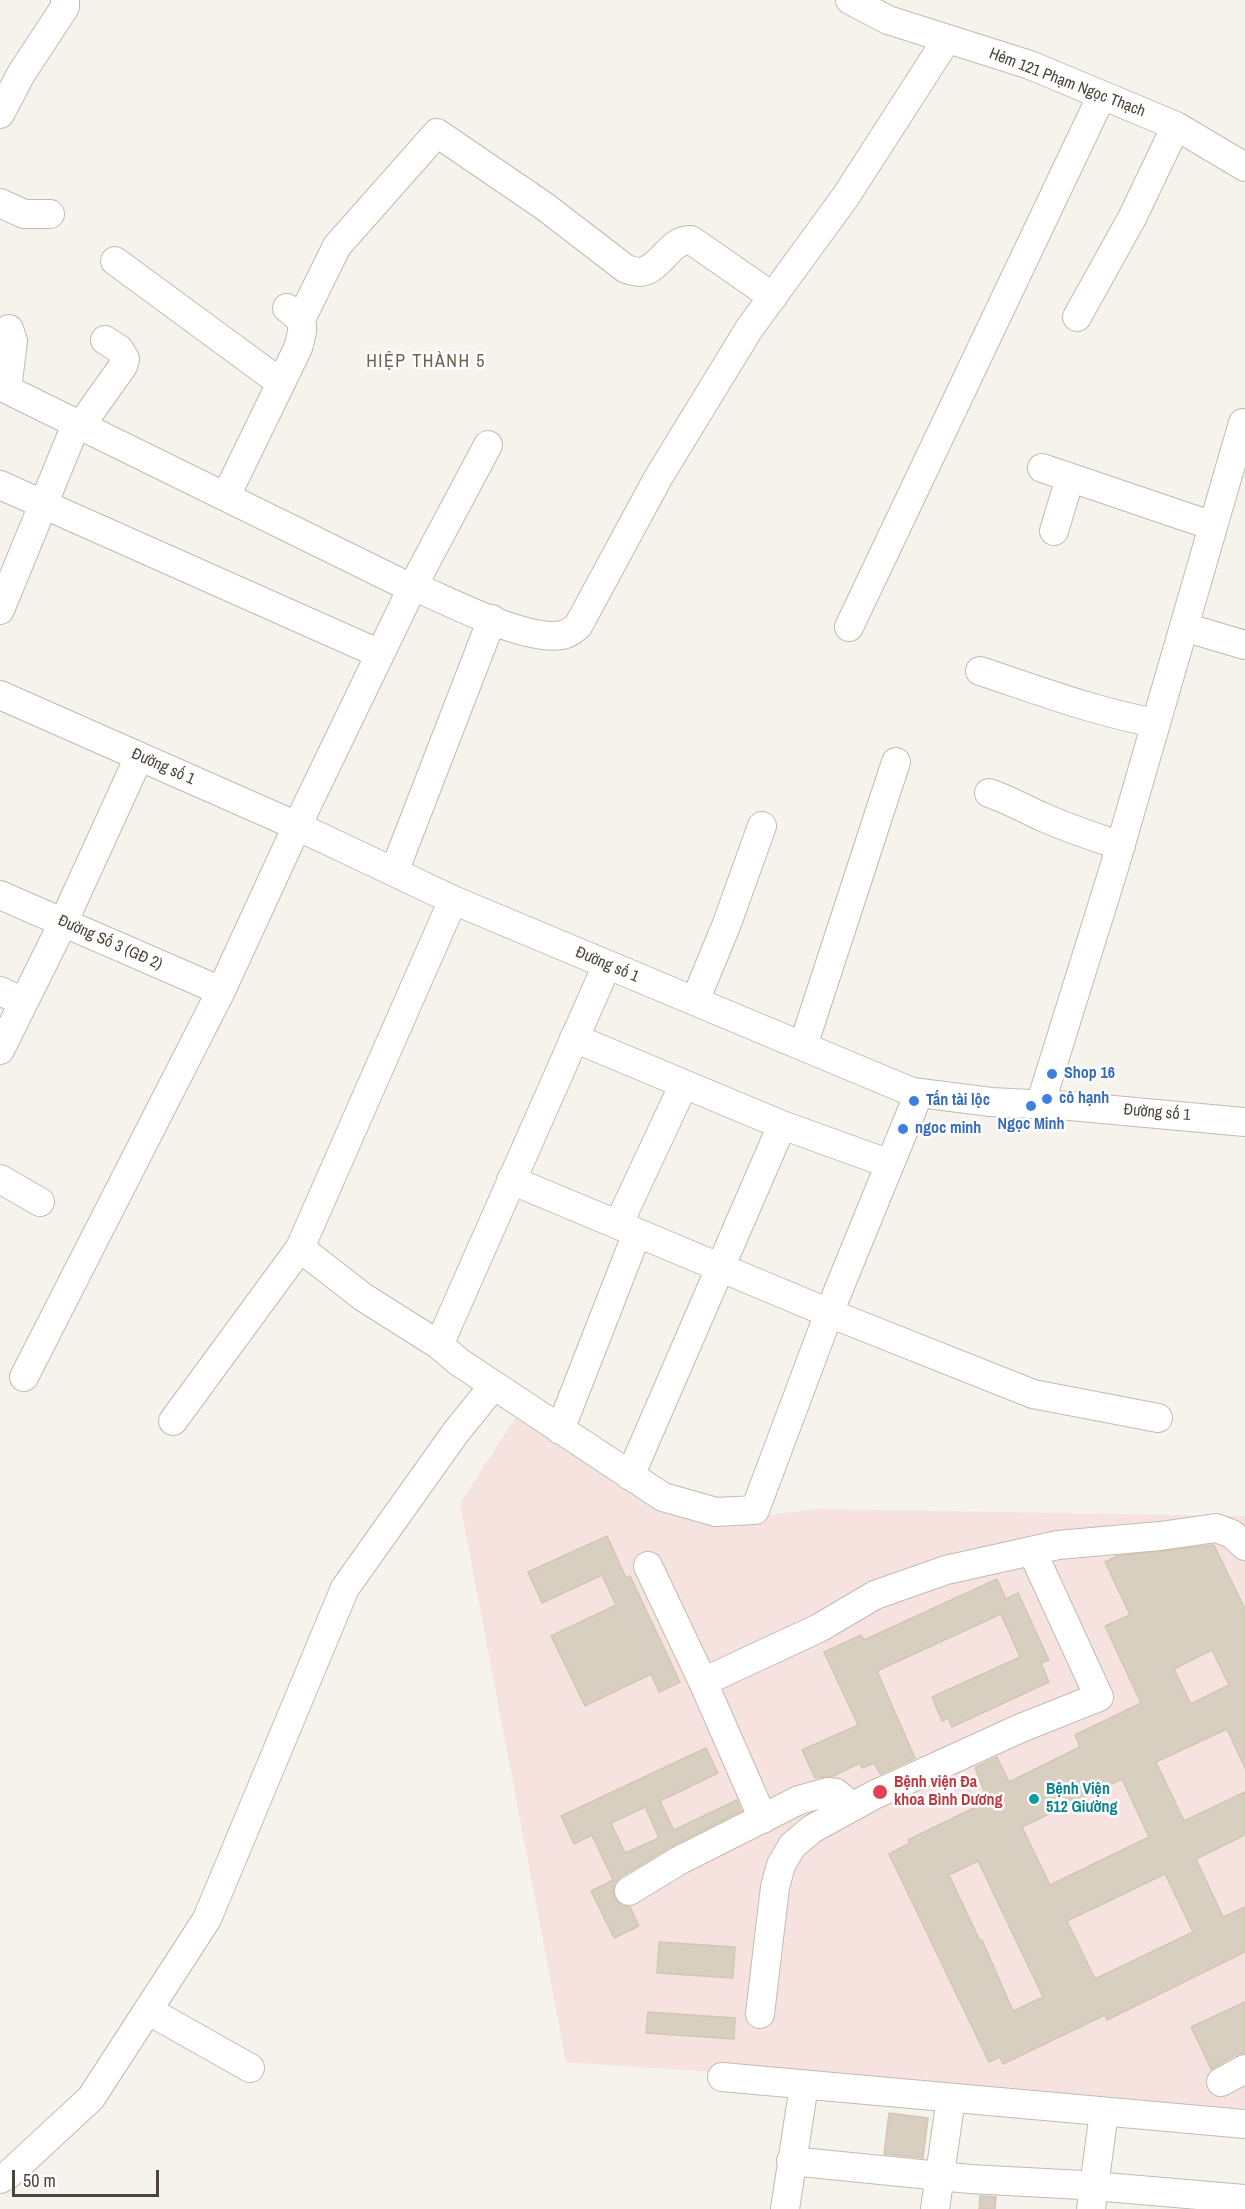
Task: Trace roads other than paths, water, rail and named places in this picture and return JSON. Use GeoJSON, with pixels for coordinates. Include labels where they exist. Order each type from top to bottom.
{"type":"FeatureCollection","features":[{"type":"Feature","properties":{"kind":"street"},"geometry":{"type":"LineString","coordinates":[[0,114],[21,74],[65,7],[65,0]]}},
{"type":"Feature","properties":{"kind":"street","name":"Hẻm 121 Phạm Ngọc Thạch"},"geometry":{"type":"LineString","coordinates":[[850,0],[888,20],[1030,65],[1176,126],[1245,167]]}},
{"type":"Feature","properties":{"kind":"street"},"geometry":{"type":"LineString","coordinates":[[9,329],[13,341],[3,387],[403,584],[413,586],[525,633],[566,635],[578,626],[658,478],[749,329],[846,196],[948,39]]}},
{"type":"Feature","properties":{"kind":"street"},"geometry":{"type":"LineString","coordinates":[[849,627],[1102,95]]}},
{"type":"Feature","properties":{"kind":"street"},"geometry":{"type":"LineString","coordinates":[[1077,317],[1131,218],[1176,126]]}},
{"type":"Feature","properties":{"kind":"street"},"geometry":{"type":"LineString","coordinates":[[226,496],[298,348],[304,326],[293,313],[337,246],[437,133],[544,206],[626,269],[639,272],[654,266],[683,239],[691,240],[773,297]]}},
{"type":"Feature","properties":{"kind":"street"},"geometry":{"type":"LineString","coordinates":[[0,203],[24,214],[50,214]]}},
{"type":"Feature","properties":{"kind":"street"},"geometry":{"type":"LineString","coordinates":[[115,261],[281,383]]}},
{"type":"Feature","properties":{"kind":"street"},"geometry":{"type":"LineString","coordinates":[[0,610],[73,432],[81,425],[123,366],[124,359],[119,349],[105,340]]}},
{"type":"Feature","properties":{"kind":"street"},"geometry":{"type":"LineString","coordinates":[[1040,1105],[1120,846],[1243,423]]}},
{"type":"Feature","properties":{"kind":"street"},"geometry":{"type":"LineString","coordinates":[[24,1377],[221,991],[297,826],[413,586],[488,446]]}},
{"type":"Feature","properties":{"kind":"street"},"geometry":{"type":"LineString","coordinates":[[1042,468],[1213,526]]}},
{"type":"Feature","properties":{"kind":"street"},"geometry":{"type":"LineString","coordinates":[[1054,531],[1070,478]]}},
{"type":"Feature","properties":{"kind":"street"},"geometry":{"type":"LineString","coordinates":[[0,485],[381,654]]}},
{"type":"Feature","properties":{"kind":"street"},"geometry":{"type":"LineString","coordinates":[[394,872],[492,619]]}},
{"type":"Feature","properties":{"kind":"street"},"geometry":{"type":"LineString","coordinates":[[1184,627],[1245,645]]}},
{"type":"Feature","properties":{"kind":"street"},"geometry":{"type":"LineString","coordinates":[[980,671],[1117,716],[1156,723]]}},
{"type":"Feature","properties":{"kind":"street","name":"Đường số 1"},"geometry":{"type":"LineString","coordinates":[[0,695],[297,826],[453,900],[919,1093],[991,1102],[1245,1122]]}},
{"type":"Feature","properties":{"kind":"street"},"geometry":{"type":"LineString","coordinates":[[0,1050],[12,997],[63,922],[139,757]]}},
{"type":"Feature","properties":{"kind":"street"},"geometry":{"type":"LineString","coordinates":[[803,1046],[896,762]]}},
{"type":"Feature","properties":{"kind":"street"},"geometry":{"type":"LineString","coordinates":[[989,793],[1013,801],[1073,830],[1120,846]]}},
{"type":"Feature","properties":{"kind":"street"},"geometry":{"type":"LineString","coordinates":[[695,1001],[726,926],[762,826]]}},
{"type":"Feature","properties":{"kind":"street","name":"Đường Số 3 (GĐ 2)"},"geometry":{"type":"LineString","coordinates":[[0,895],[221,991]]}},
{"type":"Feature","properties":{"kind":"street"},"geometry":{"type":"LineString","coordinates":[[173,1420],[300,1248],[453,900]]}},
{"type":"Feature","properties":{"kind":"street"},"geometry":{"type":"LineString","coordinates":[[440,1345],[607,965]]}},
{"type":"Feature","properties":{"kind":"street"},"geometry":{"type":"LineString","coordinates":[[574,1038],[783,1125],[890,1164]]}},
{"type":"Feature","properties":{"kind":"street"},"geometry":{"type":"LineString","coordinates":[[560,1430],[628,1229],[684,1084]]}},
{"type":"Feature","properties":{"kind":"street"},"geometry":{"type":"LineString","coordinates":[[300,1248],[363,1297],[440,1345],[459,1362],[663,1497],[716,1512],[755,1510],[829,1313],[919,1093]]}},
{"type":"Feature","properties":{"kind":"street"},"geometry":{"type":"LineString","coordinates":[[630,1476],[783,1125]]}},
{"type":"Feature","properties":{"kind":"street"},"geometry":{"type":"LineString","coordinates":[[0,1179],[40,1202]]}},
{"type":"Feature","properties":{"kind":"street"},"geometry":{"type":"LineString","coordinates":[[511,1180],[829,1313],[1034,1394],[1158,1418]]}},
{"type":"Feature","properties":{"kind":"street"},"geometry":{"type":"LineString","coordinates":[[0,2179],[8,2175],[91,2098],[207,1919],[345,1588],[456,1432],[494,1385]]}},
{"type":"Feature","properties":{"kind":"street"},"geometry":{"type":"LineString","coordinates":[[703,1682],[819,1628],[875,1595],[946,1570],[1058,1545],[1160,1536],[1216,1528],[1232,1534],[1245,1546]]}},
{"type":"Feature","properties":{"kind":"street"},"geometry":{"type":"LineString","coordinates":[[760,2014],[775,1887],[781,1865],[792,1846],[812,1829],[852,1806],[1021,1728],[1099,1697],[1032,1551]]}},
{"type":"Feature","properties":{"kind":"street"},"geometry":{"type":"LineString","coordinates":[[648,1566],[703,1682],[763,1819]]}},
{"type":"Feature","properties":{"kind":"street"},"geometry":{"type":"LineString","coordinates":[[628,1891],[680,1860],[799,1800],[828,1792],[836,1793],[852,1806]]}},
{"type":"Feature","properties":{"kind":"street"},"geometry":{"type":"LineString","coordinates":[[149,2011],[250,2068]]}},
{"type":"Feature","properties":{"kind":"street"},"geometry":{"type":"LineString","coordinates":[[722,2077],[1245,2124]]}},
{"type":"Feature","properties":{"kind":"street"},"geometry":{"type":"LineString","coordinates":[[785,2209],[804,2085]]}},
{"type":"Feature","properties":{"kind":"street"},"geometry":{"type":"LineString","coordinates":[[935,2209],[951,2098]]}},
{"type":"Feature","properties":{"kind":"street"},"geometry":{"type":"LineString","coordinates":[[1092,2198],[1104,2112]]}},
{"type":"Feature","properties":{"kind":"street"},"geometry":{"type":"LineString","coordinates":[[791,2161],[939,2175],[1092,2198],[1245,2199]]}},
{"type":"Feature","properties":{"kind":"place","name":"Shop 16"},"geometry":{"type":"Point","coordinates":[1052,1074]}},
{"type":"Feature","properties":{"kind":"place","name":"cô hạnh"},"geometry":{"type":"Point","coordinates":[1047,1099]}},
{"type":"Feature","properties":{"kind":"place","name":"Tấn tài lộc"},"geometry":{"type":"Point","coordinates":[914,1101]}},
{"type":"Feature","properties":{"kind":"place","name":"Ngọc Minh"},"geometry":{"type":"Point","coordinates":[1031,1106]}},
{"type":"Feature","properties":{"kind":"place","name":"ngoc minh"},"geometry":{"type":"Point","coordinates":[903,1129]}},
{"type":"Feature","properties":{"kind":"place","name":"Bệnh viện Đa khoa Bình Dương"},"geometry":{"type":"Point","coordinates":[880,1792]}},
{"type":"Feature","properties":{"kind":"place","name":"Bệnh Viện 512 Giường"},"geometry":{"type":"Point","coordinates":[1034,1799]}},
{"type":"Feature","properties":{"kind":"district","name":"HIỆP THÀNH 5"},"geometry":{"type":"Point","coordinates":[426,362]}}]}
